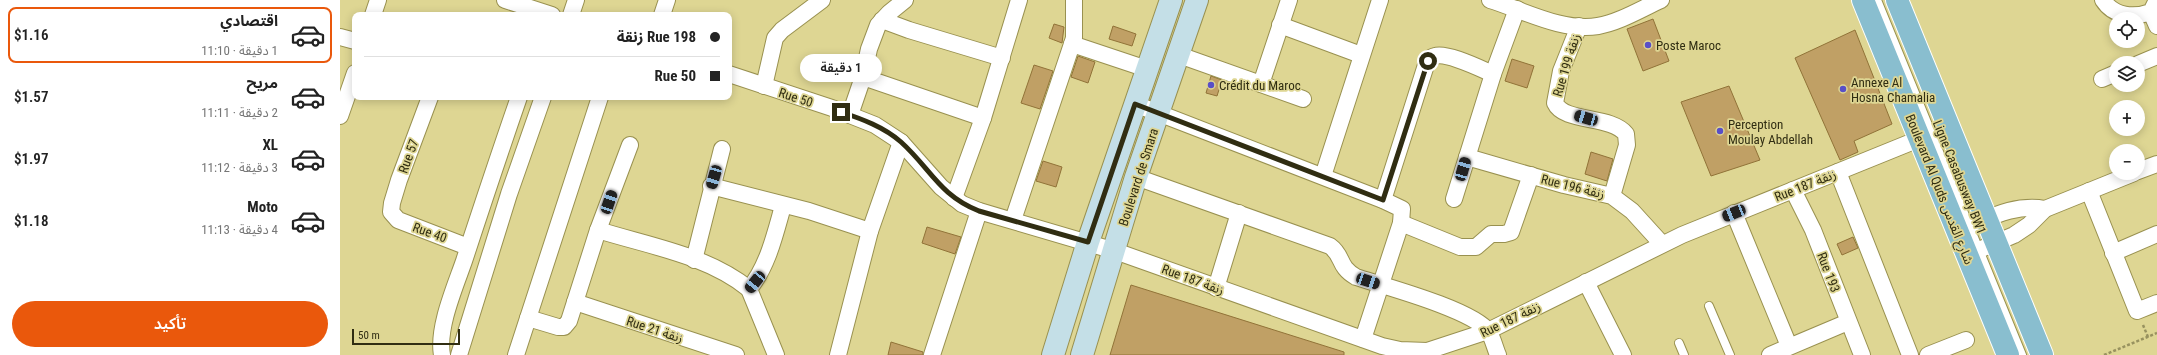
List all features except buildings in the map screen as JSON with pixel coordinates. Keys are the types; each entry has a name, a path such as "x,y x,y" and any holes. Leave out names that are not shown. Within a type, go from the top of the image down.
{"main road":[{"name":"Boulevard Al Quds شارع القدس","path":"1863,0 1919,139 1973,224 1983,248 2008,355"},
{"name":"Boulevard Al Quds شارع القدس","path":"1897,0 1973,224 1983,248 2042,355"}],"street":[{"path":"374,12 378,0"},
{"path":"505,0 523,3 550,11"},
{"path":"572,12 576,0"},
{"path":"663,12 667,0"},
{"path":"764,86 775,38 782,30 822,0"},
{"path":"850,115 863,77 869,49 882,20 905,0"},
{"path":"954,198 983,118 1020,0"},
{"path":"1013,220 1072,44 1075,31 1074,0"},
{"name":"Boulevard de Smara","path":"1052,355 1088,242 1171,0"},
{"name":"Boulevard de Smara","path":"1082,355 1136,177 1196,0"},
{"path":"1261,84 1280,25 1290,0"},
{"path":"1323,176 1380,0"},
{"path":"1493,0 1555,21 1579,26 1606,24 1661,0"},
{"path":"2103,0 2108,8 2120,15 2155,13"},
{"path":"1454,199 1493,74 1517,9"},
{"path":"882,20 909,30 1002,58"},
{"path":"1280,25 1362,55"},
{"name":"Rue 199 زنقة","path":"1579,26 1561,71 1554,104 1561,111 1618,126 1626,134 1627,145 1612,196"},
{"path":"340,37 352,40"},
{"path":"1072,44 1147,69"},
{"path":"1178,55 1304,99"},
{"path":"1383,200 1420,84 1430,58 1436,56 1448,57 1493,74"},
{"path":"2145,61 2157,56"},
{"name":"Rue 50","path":"732,75 875,125 901,142 930,176 954,198 979,211 1088,242"},
{"path":"863,77 983,118"},
{"path":"340,116 352,82"},
{"name":"Rue 57","path":"393,216 391,212 392,203 429,100"},
{"path":"518,100 468,247 446,318 441,351 461,355 509,194 542,100"},
{"path":"516,355 599,100"},
{"path":"1135,104 1401,207 1402,218 1363,339"},
{"name":"Rue 187 زنقة","path":"1088,242 1363,339 1400,350 1426,353 1488,332 1662,244 1734,213 1919,139"},
{"path":"838,355 870,232 901,142"},
{"path":"528,318 564,326 570,321 598,230 630,145"},
{"path":"694,260 711,186 722,149"},
{"name":"Rue 196 زنقة","path":"1467,157 1612,196 1632,211 1662,244"},
{"path":"2145,169 2157,164"},
{"path":"1838,172 1910,355"},
{"path":"1402,218 1468,248 1480,245 1492,234 1508,233 1514,226 1530,175"},
{"path":"1136,177 1330,246 1337,252 1346,271 1356,277 1462,313 1488,332 1498,355"},
{"path":"1983,248 2022,230 2045,210 2117,180"},
{"path":"711,186 783,206 830,217 870,232"},
{"name":"Rue 193","path":"1793,190 1813,230 1862,355"},
{"path":"2089,192 2137,311 2157,304"},
{"path":"749,289 765,262 783,206"},
{"path":"1973,224 2022,208 2045,210"},
{"path":"932,355 979,211"},
{"path":"1216,288 1239,213"},
{"path":"1734,213 1789,346"},
{"name":"Rue 40","path":"393,216 398,220 468,247"},
{"path":"598,230 694,260 726,273 749,289 776,355"},
{"path":"2113,253 2157,234"},
{"path":"1586,282 1623,355"},
{"name":"Rue 21 زنقة","path":"575,302 705,350 736,355"},
{"path":"1770,355 1848,322"},
{"path":"1928,355 1966,340"}],"lane":[{"name":"Ligne Casabusway BW1","path":"1877,0 1973,224"},
{"name":"Ligne Casabusway BW1","path":"1888,0 1973,224"},
{"name":"Ligne Casabusway BW1","path":"1983,248 2022,355"},
{"name":"Ligne Casabusway BW1","path":"1983,248 2032,355"},
{"path":"1710,306 1730,355"},
{"path":"1679,343 1684,355"}],"path":[{"path":"2104,355 2157,333"}],"place":[{"name":"Poste Maroc","path":"1648,45"},
{"name":"Crédit du Maroc","path":"1211,85"},
{"name":"Annexe Al Hosna Chamalia","path":"1843,89"},
{"name":"Perception Moulay Abdellah","path":"1720,131"}],"route":[{"path":"841,112 863,119 875,125 901,142 930,176 962,204 979,211 1088,242 1135,104 1383,200 1411,109 1428,61"}]}
